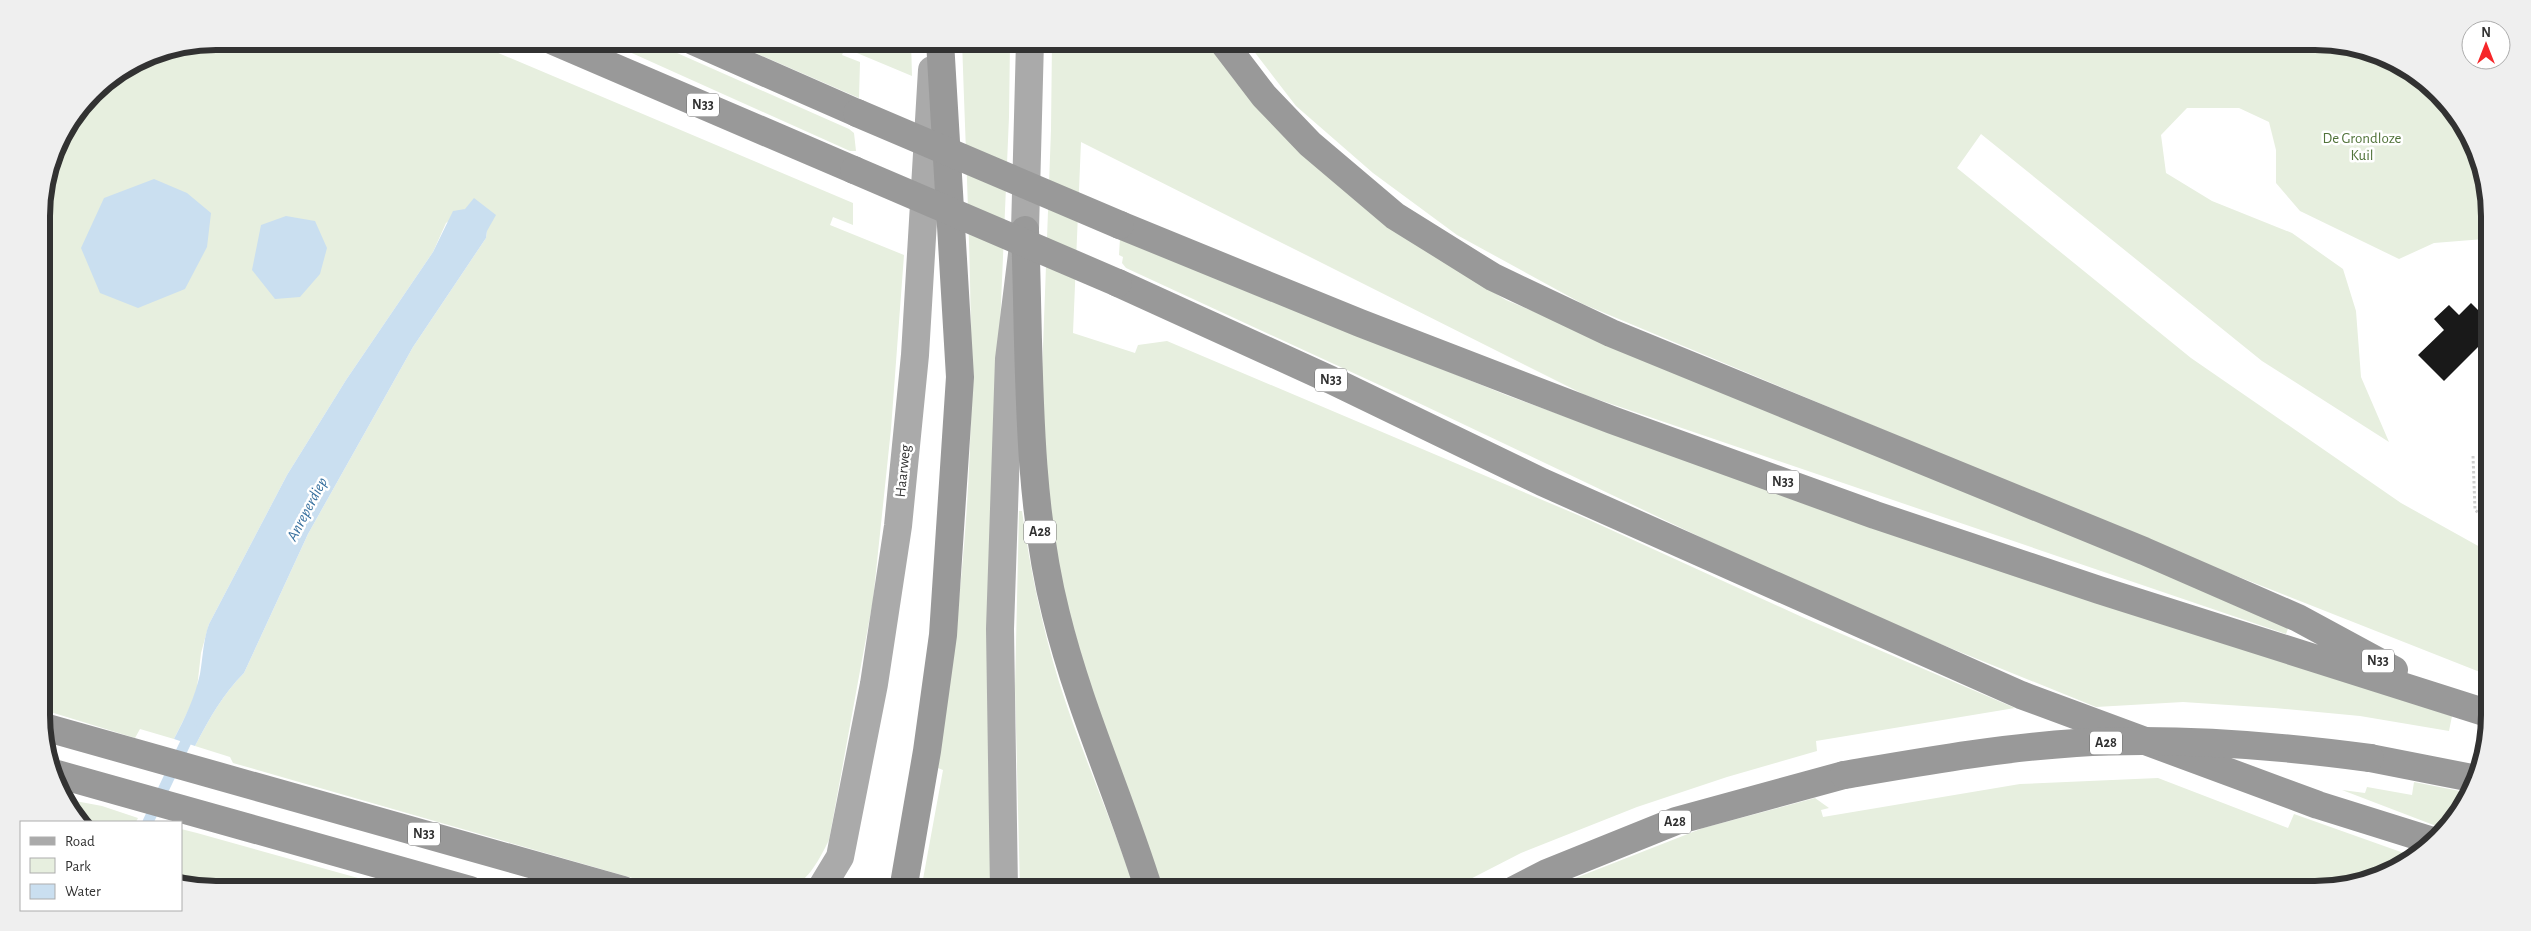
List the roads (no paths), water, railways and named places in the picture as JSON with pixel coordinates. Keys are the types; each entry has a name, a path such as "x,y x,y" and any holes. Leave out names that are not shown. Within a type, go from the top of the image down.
{"highway":[{"name":"N33","path":"574,50 1118,283 1331,380 1542,482 2021,696 2318,805 2425,839"},
{"name":"N33","path":"714,50 1120,225 1369,327 1612,420 1875,515 2481,711"},
{"path":"905,881 927,751 942,635 960,377 941,50"},
{"name":"N33","path":"1229,50 1264,96 1310,144 1395,216 1493,278 1611,333 2144,551 2298,618 2458,705"},
{"name":"A28","path":"1025,230 1033,435 1040,535 1056,613 1080,698 1146,881"},
{"name":"N33","path":"50,729 592,881"},
{"name":"A28","path":"1531,881 1676,821 1844,774 1956,756 2076,743 2231,743 2370,758 2468,777"},
{"path":"62,775 438,881"}],"main road":[{"name":"Haarweg","path":"825,881 840,857 842,848 874,684 898,526 915,355 933,50"},
{"path":"1004,881 1000,629 1009,359 1025,230 1030,50"}],"water":[{"path":"154,179 187,193 211,213 207,247 185,289 138,308 100,293 81,248 104,198"},
{"path":"474,198 496,215 487,231 486,238 413,347 308,534 244,673 229,689 195,746 174,739 195,691 209,624 287,475 346,380 433,252 453,211 465,209"},
{"path":"286,216 315,221 327,248 320,274 300,297 275,299 252,270 261,225"}],"waterway":[{"name":"Anreperdiep","path":"148,821 192,729"}],"park label":[{"name":"De Grondloze Kuil","path":"2362,146"}]}
